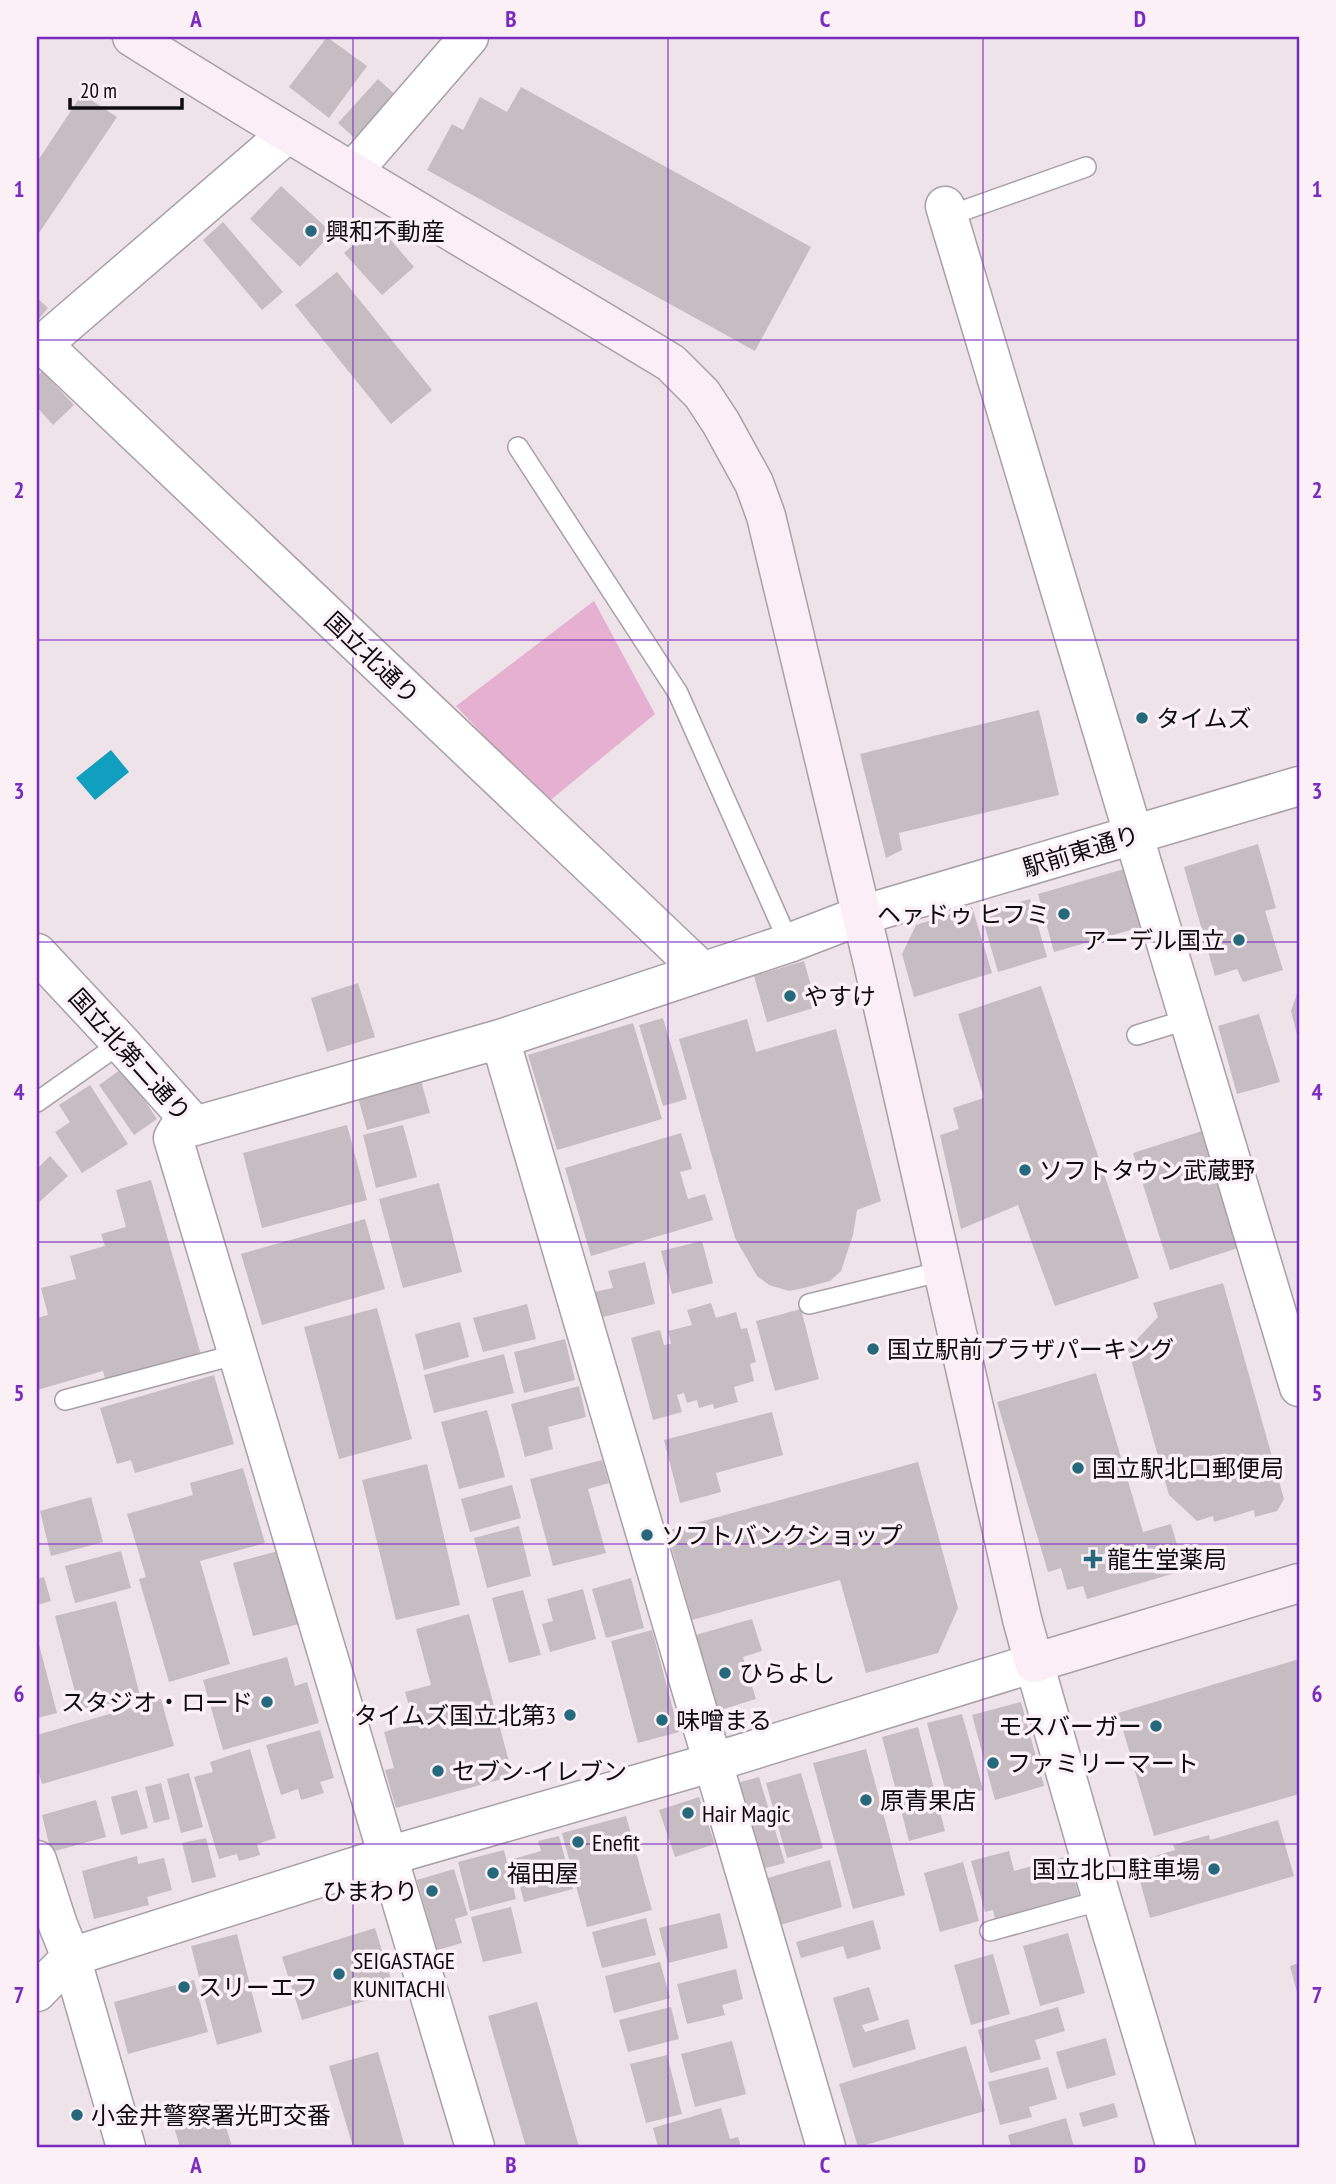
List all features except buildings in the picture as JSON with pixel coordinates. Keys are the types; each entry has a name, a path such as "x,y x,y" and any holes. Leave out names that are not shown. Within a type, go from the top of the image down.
{"main road":[{"path":"132,37 287,134 671,363 702,394 754,483 766,516 862,915 1034,1663 1299,1583"}],"street":[{"path":"353,171 469,37"},
{"path":"39,347 287,134"},
{"path":"946,211 1299,1387"},
{"name":"国立北通り","path":"39,347 702,971"},
{"name":"駅前東通り","path":"195,1126 500,1039 789,943 862,915 1299,786"},
{"name":"国立北第二通り","path":"37,953 195,1126"},
{"path":"500,1039 826,2147"},
{"path":"195,1126 177,1130 173,1138 475,2147"},
{"path":"37,1992 71,1957 388,1856 714,1762 1034,1663 1176,2147"},
{"path":"37,1860 71,1957 126,2147"}],"lane":[{"path":"946,211 1086,167"},
{"path":"517,447 678,694 789,943"},
{"path":"1137,1035 1189,1019"},
{"path":"37,1102 121,1043"},
{"path":"809,1304 943,1270"},
{"path":"65,1401 238,1354"},
{"path":"990,1931 1102,1900"}],"shaded area":[{"path":"594,601 655,714 547,803 456,706"}],"water":[{"path":"111,750 129,772 95,800 76,778"}],"place":[{"name":"興和不動産","path":"311,231"},
{"name":"タイムズ","path":"1142,718"},
{"name":"ヘァドゥ ヒフミ","path":"1064,914"},
{"name":"アーデル国立","path":"1239,940"},
{"name":"やすけ","path":"790,996"},
{"name":"ソフトタウン武蔵野","path":"1025,1170"},
{"name":"国立駅前プラザパーキング","path":"873,1349"},
{"name":"国立駅北口郵便局","path":"1078,1468"},
{"name":"ソフトバンクショップ","path":"647,1535"},
{"name":"龍生堂薬局","path":"1093,1559"},
{"name":"ひらよし","path":"725,1673"},
{"name":"スタジオ・ロード","path":"267,1702"},
{"name":"タイムズ国立北第3","path":"570,1715"},
{"name":"味噌まる","path":"662,1720"},
{"name":"モスバーガー","path":"1156,1726"},
{"name":"ファミリーマート","path":"993,1763"},
{"name":"セブン-イレブン","path":"438,1771"},
{"name":"原青果店","path":"866,1800"},
{"name":"Hair Magic","path":"688,1813"},
{"name":"Enefit","path":"578,1842"},
{"name":"国立北口駐車場","path":"1214,1869"},
{"name":"福田屋","path":"493,1873"},
{"name":"ひまわり","path":"432,1891"},
{"name":"SEIGASTAGE KUNITACHI","path":"339,1974"},
{"name":"スリーエフ","path":"184,1987"},
{"name":"小金井警察署光町交番","path":"77,2115"}]}
